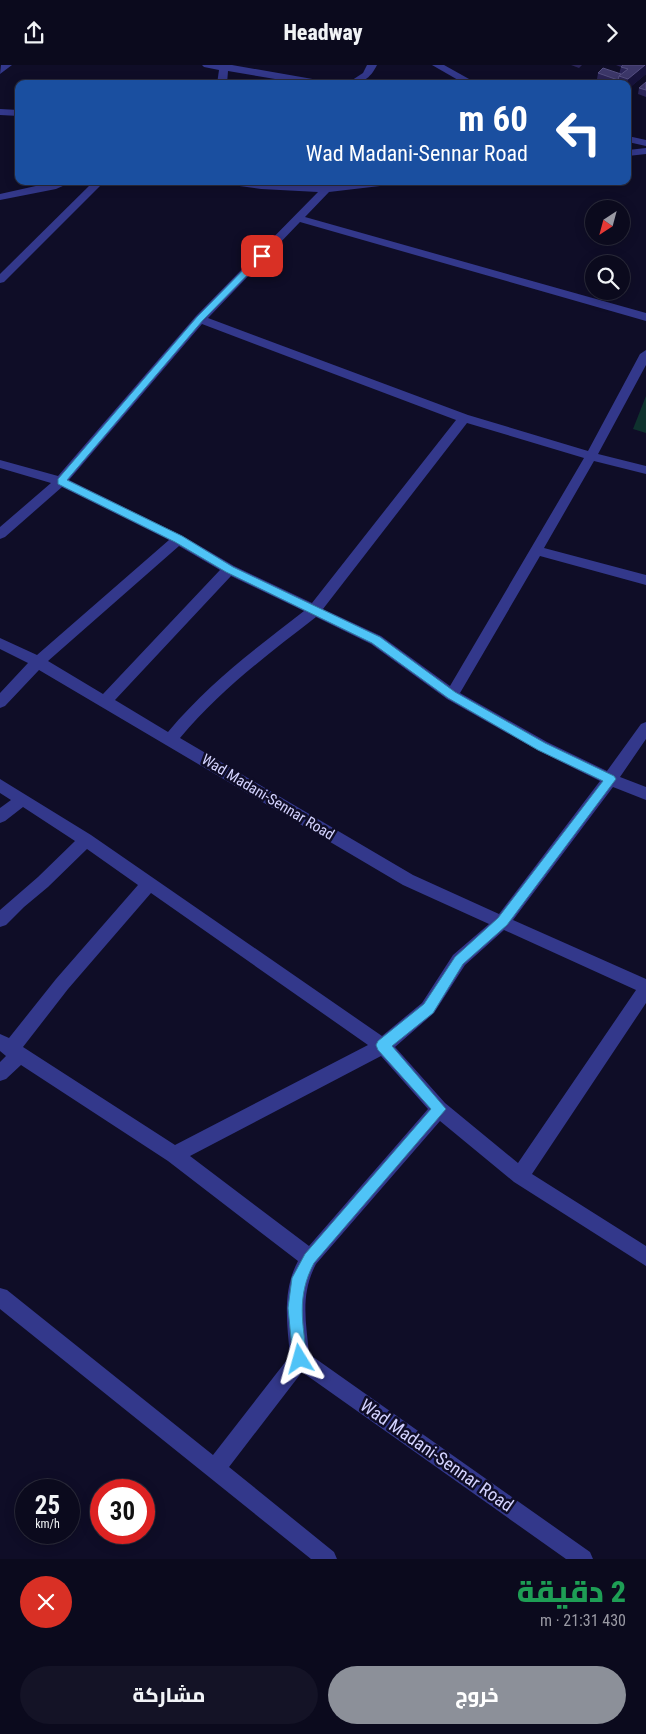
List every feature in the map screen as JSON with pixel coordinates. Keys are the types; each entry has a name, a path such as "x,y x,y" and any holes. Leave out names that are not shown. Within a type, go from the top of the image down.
{"street":[{"path":"0,71 7,65"},
{"path":"207,65 301,80"},
{"path":"358,80 367,75 372,65"},
{"path":"437,65 465,80"},
{"path":"223,80 226,67"},
{"path":"0,112 15,113"},
{"path":"631,140 646,143"},
{"path":"631,153 646,151"},
{"path":"0,197 54,185"},
{"path":"0,281 96,185"},
{"path":"254,185 326,189 362,185"},
{"path":"0,534 61,481 200,319 326,189"},
{"path":"298,218 646,317"},
{"path":"200,319 464,418 591,456 646,469"},
{"path":"452,695 591,456 646,354"},
{"path":"170,740 194,711 232,675 314,611 464,418"},
{"path":"0,464 61,481 178,539 229,569 376,640 452,695 542,747 646,794"},
{"path":"0,702 38,662 178,539"},
{"path":"536,549 646,580"},
{"path":"105,701 167,639 198,601 229,569"},
{"name":"Wad Madani-Sennar Road","path":"0,643 38,662 408,880 646,988"},
{"path":"174,1155 383,1045 428,1009 459,961 502,922 646,728"},
{"path":"0,785 86,840 383,1045 439,1109 520,1176 646,1257"},
{"path":"0,817 22,799"},
{"path":"0,920 86,840"},
{"path":"0,1073 10,1049 62,984 149,884"},
{"path":"520,1176 646,988"},
{"path":"10,1049 174,1155 310,1259"},
{"path":"215,1469 300,1359 295,1308 299,1278 310,1259 439,1109"},
{"path":"0,1297 327,1559"},
{"name":"Wad Madani-Sennar Road","path":"300,1359 575,1556"}],"green space":[{"path":"646,396 646,433 633,429"}],"building":[{"path":"623,65 645,65 628,79 619,76 628,69 621,67"},
{"path":"603,68 621,74 618,80 598,73"},
{"path":"646,82 646,90 639,88"}],"route":[{"path":"262,256 200,319 61,481 178,539 229,569 376,640 452,695 542,747 610,779 502,922 459,961 428,1009 383,1045 439,1109 310,1259 299,1278 295,1308 300,1359"}]}
